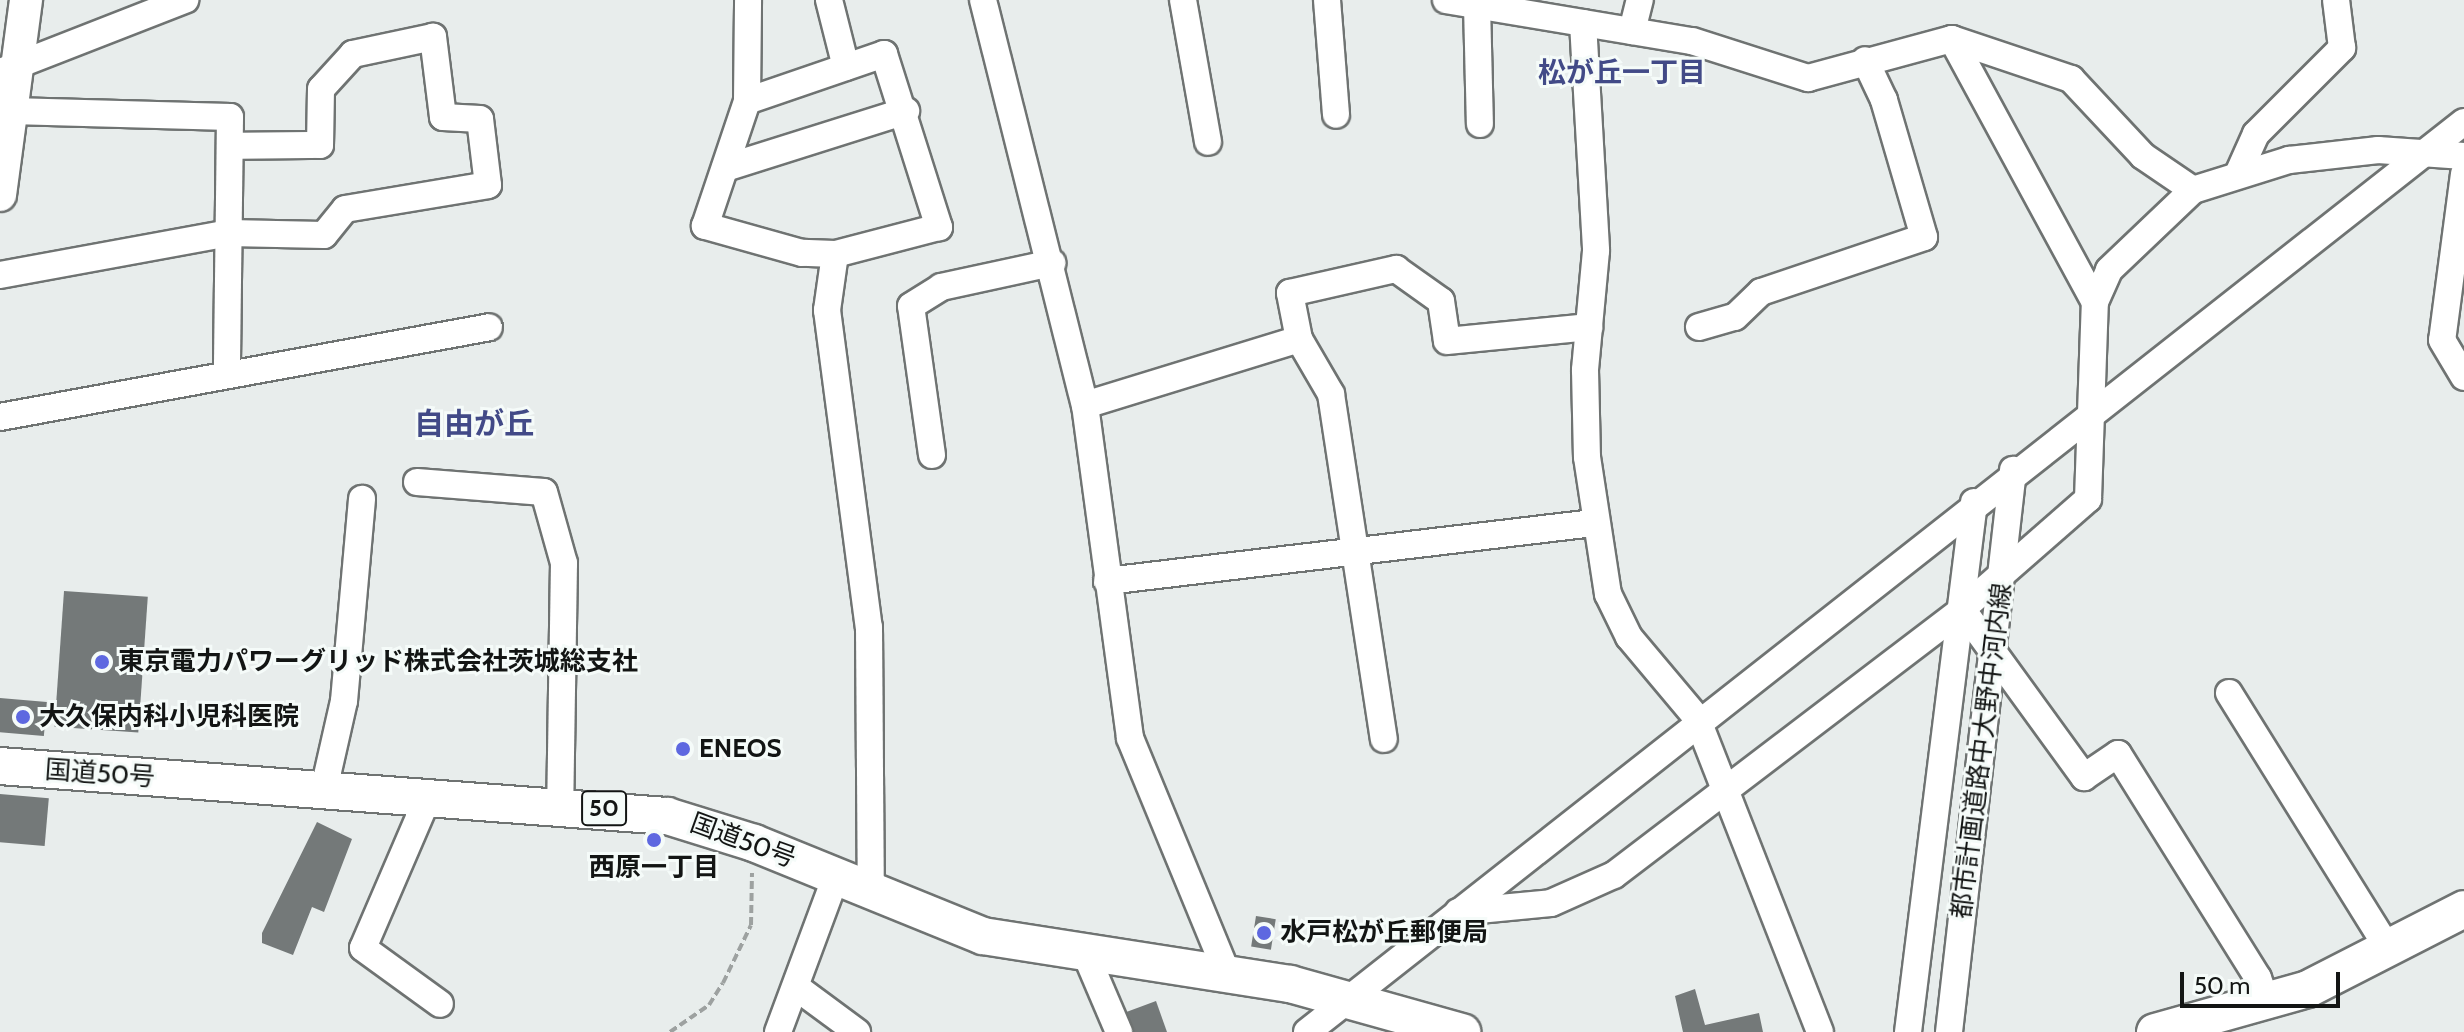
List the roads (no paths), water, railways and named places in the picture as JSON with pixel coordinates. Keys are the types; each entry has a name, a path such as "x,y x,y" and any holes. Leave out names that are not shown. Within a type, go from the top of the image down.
{"highway":[{"name":"国道50号","path":"0,766 560,805 687,820 983,936 1087,957 1226,971 1350,999 1462,1032"},
{"path":"2155,1032 2267,1004 2389,950 2464,909"}],"main road":[{"path":"0,195 11,111 9,69 26,0"}],"street":[{"path":"9,69 185,0"},
{"path":"747,101 884,54 906,111 939,227 835,254 802,253 705,226 747,101 748,0"},
{"path":"829,0 846,67"},
{"path":"983,0 1052,263 1085,405 1130,738 1226,971"},
{"path":"1183,0 1208,142"},
{"path":"1327,0 1336,115"},
{"path":"1446,0 1692,41 1808,78 1865,60 1952,39 2071,79 2143,156 2193,190"},
{"path":"1632,31 1640,0"},
{"path":"2238,174 2256,134 2342,48 2336,0"},
{"path":"1477,5 1480,124"},
{"path":"1583,23 1596,251 1589,327 1593,523 1608,594 1629,637 1697,718 1820,1032"},
{"path":"0,275 229,233 324,235 345,209 488,185 480,119 443,117 433,37 353,54 321,89 320,145 230,146"},
{"path":"1952,39 2095,302"},
{"path":"1699,327 1735,317 1761,292 1924,237 1884,100 1865,60"},
{"path":"11,111 230,117 227,372"},
{"path":"725,168 906,111"},
{"path":"1307,1032 1697,718 2424,150 2464,122"},
{"path":"1458,912 1551,903 1589,886 1728,792 1961,610 2088,499 2095,302 2109,270 2193,190 2289,160 2424,150 2464,156"},
{"path":"2464,174 2442,340 2464,377"},
{"path":"835,254 827,310 869,627 871,891"},
{"path":"932,455 911,306 941,287 1052,263"},
{"path":"1384,739 1331,394 1299,339 1290,293 1396,269 1441,301 1447,341 1589,327"},
{"path":"0,417 227,372 489,327"},
{"path":"1085,405 1299,339"},
{"name":"都市計画道路中大野中河内線","path":"1949,1032 2013,470"},
{"path":"417,482 544,492 564,563 560,805"},
{"path":"324,789 344,701 362,499"},
{"name":"都市計画道路中大野中河内線","path":"1908,1032 1974,502"},
{"path":"1107,581 1356,555 1593,523"},
{"path":"1961,610 2084,777 2118,754 2258,978 2267,1004"},
{"path":"2229,693 2389,950"},
{"path":"428,797 363,948 440,1004"},
{"path":"778,1032 836,876"},
{"path":"1087,957 1119,1032"},
{"path":"796,987 857,1032"}],"place":[{"name":"東京電力パワーグリッド株式会社茨城総支社","path":"102,662"},
{"name":"大久保内科小児科医院","path":"23,717"},
{"name":"ENEOS","path":"683,749"},
{"name":"西原一丁目","path":"654,840"},
{"name":"水戸松が丘郵便局","path":"1264,933"}],"district":[{"name":"松が丘一丁目","path":"1622,72"},
{"name":"自由が丘","path":"474,424"}]}
